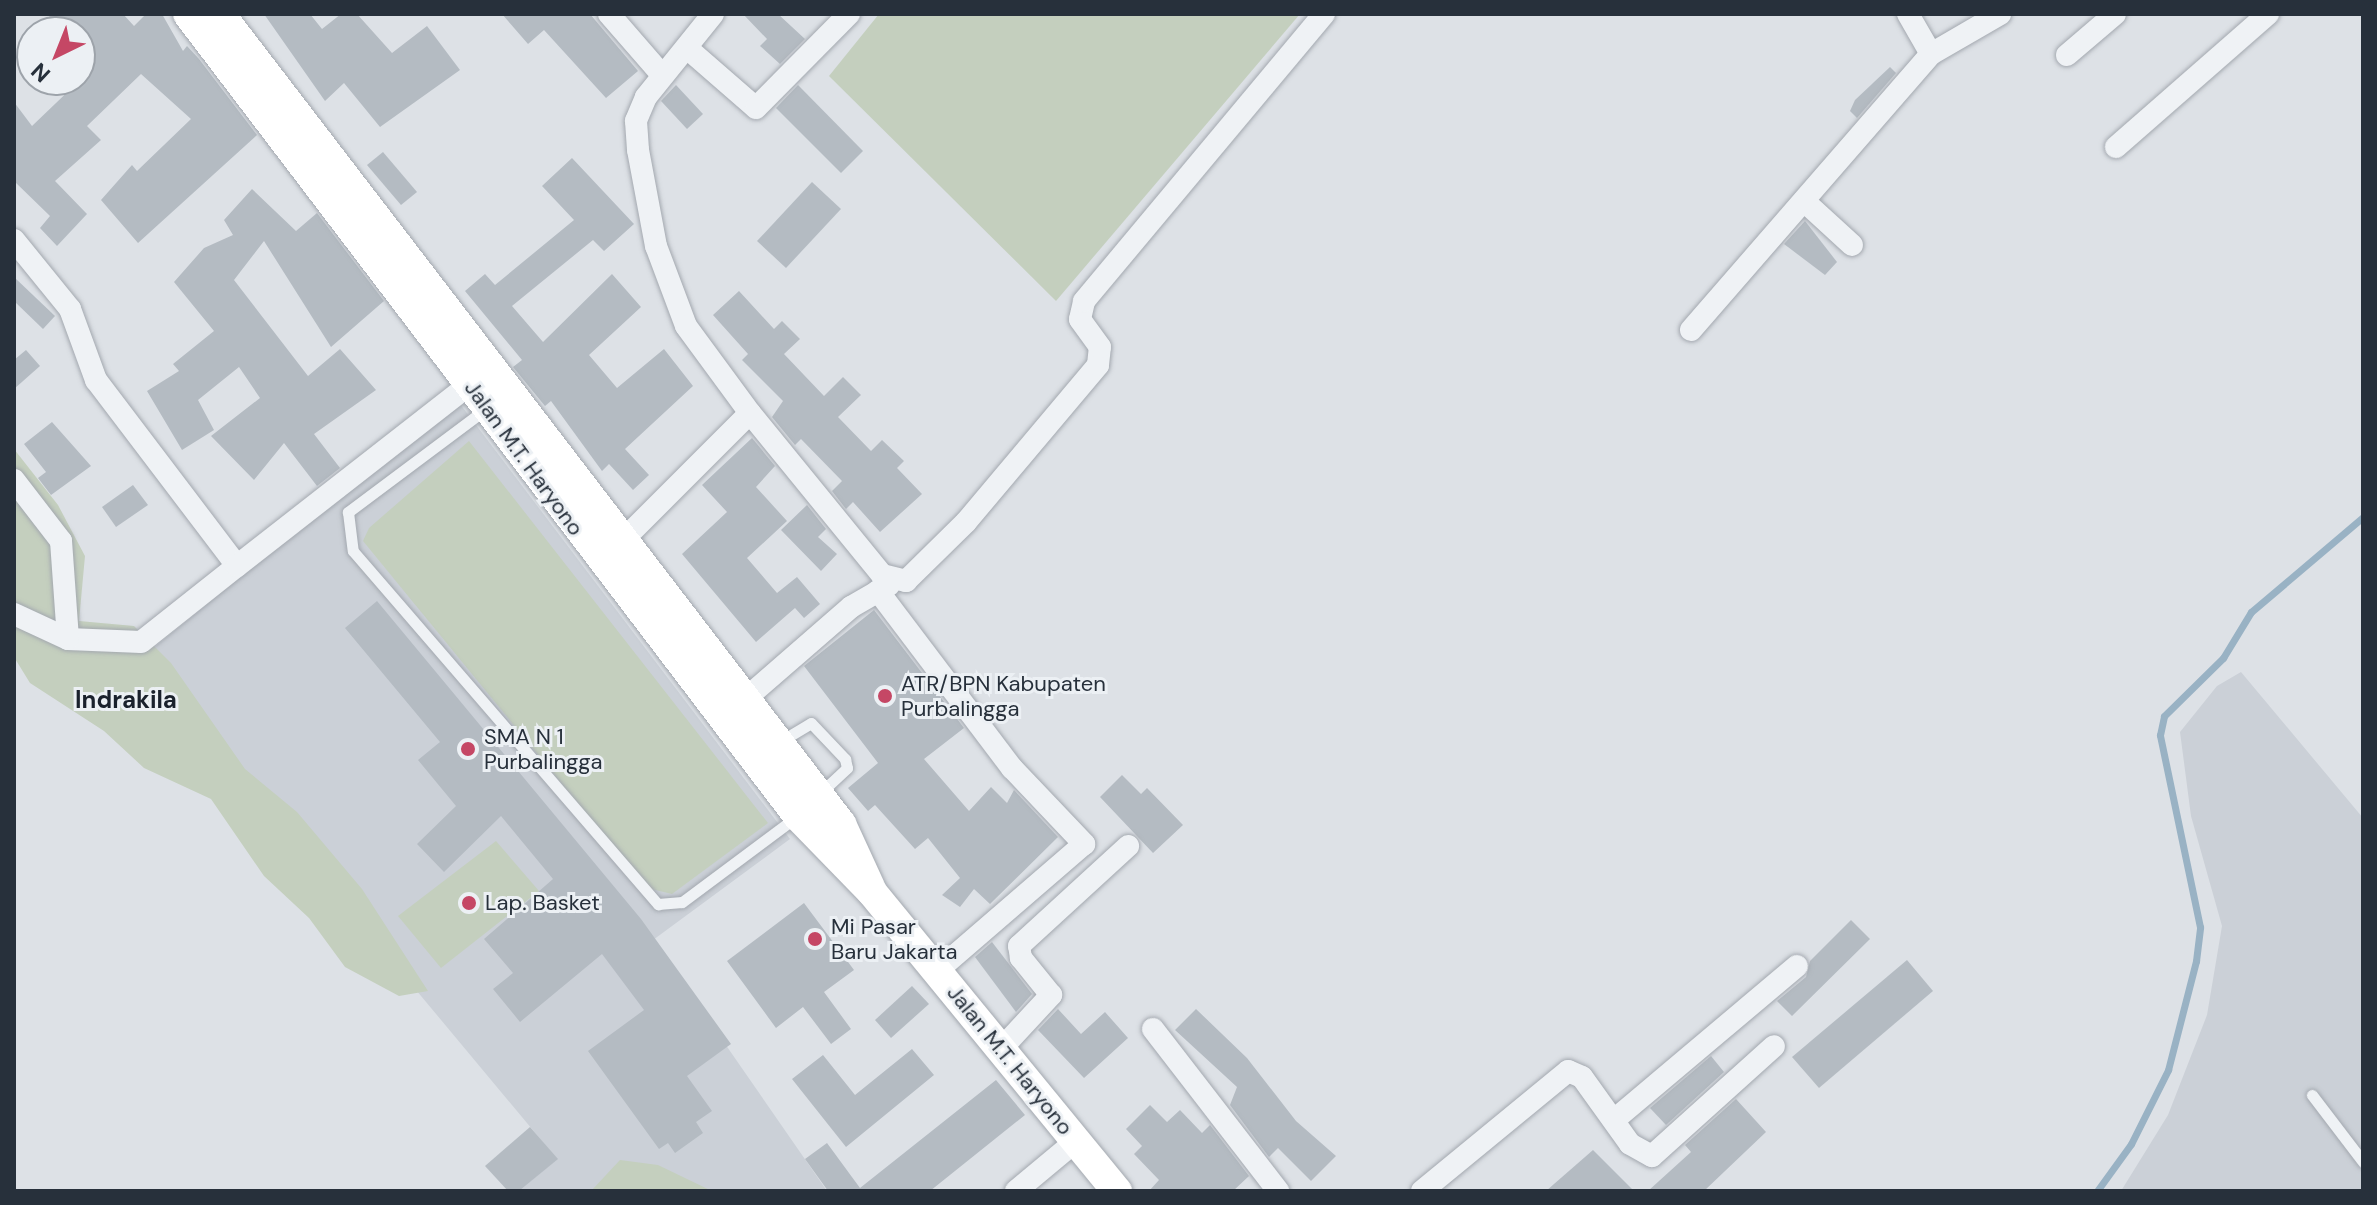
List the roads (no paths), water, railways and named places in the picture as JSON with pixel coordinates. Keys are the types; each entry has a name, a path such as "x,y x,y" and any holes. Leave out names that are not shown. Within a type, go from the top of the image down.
{"main road":[{"name":"Jalan M.T. Haryono","path":"188,14 479,376 621,542 777,744 808,805"},
{"name":"Jalan M.T. Haryono","path":"225,16 479,376 487,408 808,805 855,848 872,892 1117,1191"}],"street":[{"path":"609,14 662,75"},
{"path":"713,14 662,75 636,121 656,246 686,326 886,587 1012,768 1084,844 937,971"},
{"path":"687,48 756,108 849,14"},
{"path":"744,700 886,587 906,581 966,522 1098,365 1100,347 1080,319 1084,301 1324,14"},
{"path":"1908,14 1931,54"},
{"path":"1691,330 1931,54 2000,14"},
{"path":"2116,147 2268,14"},
{"path":"2067,55 2104,17"},
{"path":"1804,201 1852,245"},
{"path":"14,240 70,309 96,380 237,566"},
{"path":"14,614 68,639 141,642 479,376"},
{"path":"621,542 750,413"},
{"path":"14,480 61,541 68,639"},
{"path":"1001,1049 1051,1000 1019,946 1128,846"},
{"path":"1614,1120 1797,966"},
{"path":"1153,1029 1278,1191"},
{"path":"1422,1191 1560,1073 1582,1077 1630,1144 1652,1156 1774,1046"},
{"path":"1016,1191 1076,1141"}],"lane":[{"path":"487,408 348,512 347,539 353,551 658,904 682,902 808,805 847,768 837,748 811,723 777,744"},
{"path":"2312,1095 2363,1162"}],"waterway":[{"path":"2097,1191 2131,1144 2168,1070 2196,961 2200,927 2160,735 2164,716 2223,658 2251,612 2363,517"}],"place":[{"name":"ATR/BPN Kabupaten Purbalingga","path":"885,696"},
{"name":"SMA N 1 Purbalingga","path":"468,749"},
{"name":"Lap. Basket","path":"469,903"},
{"name":"Mi Pasar Baru Jakarta","path":"815,939"}],"district":[{"name":"Indrakila","path":"126,700"}]}
